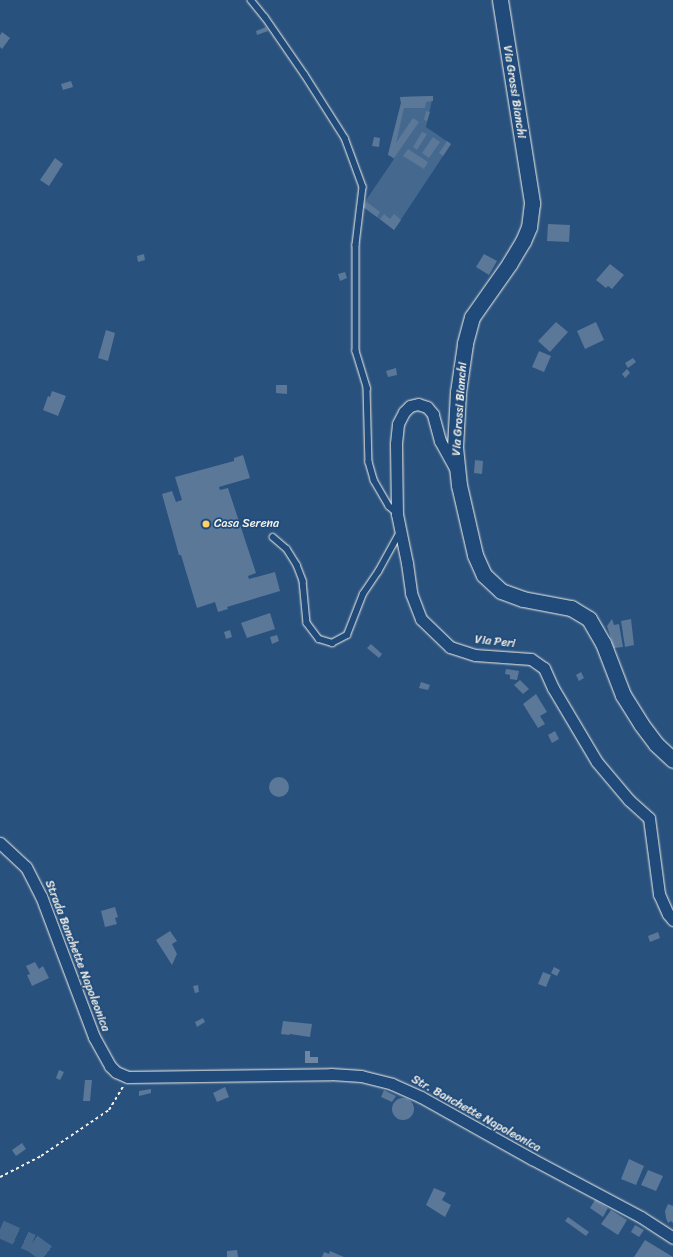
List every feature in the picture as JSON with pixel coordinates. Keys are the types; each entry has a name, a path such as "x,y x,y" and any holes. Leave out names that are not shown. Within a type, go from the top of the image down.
{"main road":[{"name":"Via Grossi Bianchi","path":"500,0 532,203 529,227 523,241 510,263 472,317 465,344 458,392 455,447 457,470 475,555 484,574 501,591 523,599 571,608 589,619 603,643 623,695 648,734 673,760"}],"street":[{"name":"Via Peri","path":"457,470 440,441 433,414 428,407 418,404 410,406 404,412 398,424 396,444 397,514 407,562 410,593 421,619 450,646 476,655 531,660 544,668 553,688 597,762 629,800 649,818 659,894 668,914 673,920"},
{"name":"Strada Banchette Napoleonica","path":"0,843 26,867 41,896 98,1044 110,1066 116,1072 128,1077"},
{"name":"Str. Banchette Napoleonica","path":"128,1077 331,1074 361,1076 392,1084 421,1096 532,1159 641,1218 673,1238"}],"lane":[{"path":"250,0 265,17 306,75 345,138 363,187 356,245 356,351 367,388 370,468 374,480 389,506 397,514"},
{"path":"273,537 287,549 297,564 303,581 307,623 319,639 332,643 347,634 363,594 378,572 401,530"}],"path":[{"path":"0,1177 41,1156 109,1110 128,1077"}],"shaded area":[{"path":"433,96 426,127 451,144 394,230 362,206 394,159 388,154 401,103 400,97"},
{"path":"305,1051 310,1051 310,1057 318,1057 318,1063 305,1063"}],"building":[{"path":"266,27 268,31 257,35 256,31"},
{"path":"2,32 10,38 2,49 0,47 0,35"},
{"path":"71,81 73,87 63,90 61,84"},
{"path":"433,96 433,101 426,102 425,108 404,108 396,143 413,118 419,122 394,158 388,155 401,103 400,97"},
{"path":"426,111 430,112 427,121 424,120"},
{"path":"422,132 427,134 417,150 413,147"},
{"path":"374,137 380,138 379,147 372,146"},
{"path":"433,137 440,142 429,158 422,153"},
{"path":"447,141 451,144 443,156 439,153"},
{"path":"408,149 428,162 424,169 403,156"},
{"path":"55,158 63,164 49,186 40,180"},
{"path":"367,202 380,212 377,217 363,207"},
{"path":"384,214 390,219 394,214 401,220 394,230 380,219"},
{"path":"548,224 570,225 569,242 547,241"},
{"path":"144,254 145,260 138,262 137,256"},
{"path":"484,254 497,261 489,275 476,267"},
{"path":"610,264 624,275 612,289 608,286 606,288 596,280"},
{"path":"345,272 347,278 340,281 338,274"},
{"path":"556,322 568,332 550,352 538,341"},
{"path":"596,322 604,340 585,349 577,331"},
{"path":"106,330 115,333 108,361 98,358"},
{"path":"539,351 551,356 544,372 532,367"},
{"path":"633,358 636,362 628,368 625,363"},
{"path":"396,368 397,375 388,377 386,371"},
{"path":"627,369 630,373 625,378 622,374"},
{"path":"276,385 287,385 287,394 276,393"},
{"path":"52,391 66,396 58,416 43,410 48,396 50,397"},
{"name":"Casa Serena","path":"243,455 250,478 219,487 220,490 228,488 256,573 248,576 249,579 275,572 280,591 227,607 228,609 218,612 215,602 197,608 181,555 179,555 162,494 172,491 176,502 182,500 175,477 234,461 234,458"},
{"path":"475,460 483,461 482,474 474,473"},
{"path":"270,613 275,629 247,638 241,623"},
{"path":"612,619 614,625 619,624 623,647 614,648 607,626"},
{"path":"631,619 634,645 625,647 621,621"},
{"path":"230,630 232,637 226,639 224,632"},
{"path":"277,635 279,641 272,644 270,637"},
{"path":"371,644 382,654 379,658 367,648"},
{"path":"506,669 519,671 517,680 510,679 510,675 505,674"},
{"path":"581,672 584,678 579,681 576,675"},
{"path":"520,680 529,689 523,694 514,685"},
{"path":"421,682 430,685 428,690 419,688"},
{"path":"536,694 547,712 540,716 545,724 538,728 523,704"},
{"path":"555,731 559,739 552,743 548,735"},
{"path":"279,777 286,780 289,787 286,794 279,797 272,794 269,787 272,780"},
{"path":"115,907 118,917 115,918 117,924 105,927 101,911"},
{"path":"170,931 177,941 172,944 177,954 172,965 156,940"},
{"path":"658,932 660,938 650,942 648,936"},
{"path":"35,962 39,969 43,966 49,978 32,986 27,975 30,974 26,966"},
{"path":"554,967 560,970 557,976 551,973"},
{"path":"543,972 551,975 546,987 538,984"},
{"path":"198,985 199,992 195,993 193,986"},
{"path":"203,1018 205,1022 197,1027 195,1022"},
{"path":"283,1021 312,1024 310,1037 281,1034"},
{"path":"59,1070 64,1072 60,1080 56,1078"},
{"path":"85,1080 92,1080 90,1101 83,1101"},
{"path":"225,1087 229,1097 217,1102 213,1093"},
{"path":"151,1089 151,1093 139,1096 139,1091"},
{"path":"384,1090 396,1096 392,1102 381,1097"},
{"path":"403,1098 411,1101 414,1109 411,1117 403,1120 395,1117 392,1109 395,1101"},
{"path":"22,1143 26,1149 16,1156 12,1150"},
{"path":"629,1159 644,1166 636,1185 621,1179"},
{"path":"648,1170 663,1176 656,1191 641,1185"},
{"path":"434,1188 446,1193 442,1200 451,1205 445,1217 426,1205"},
{"path":"595,1200 608,1208 603,1217 590,1208"},
{"path":"668,1204 673,1206 673,1223 671,1221 668,1223 666,1218 665,1211"},
{"path":"611,1210 627,1220 618,1235 601,1224"},
{"path":"568,1217 589,1232 586,1236 565,1221"},
{"path":"635,1225 644,1230 639,1237 631,1232"},
{"path":"645,1240 673,1257 634,1257"},
{"path":"237,1250 238,1257 227,1257 227,1251"},
{"path":"330,1251 344,1257 322,1257 324,1252 329,1254"}],"tunnel":[{"path":"0,1229 32,1243 51,1257"}],"place":[{"name":"Casa Serena","path":"206,524"}]}
